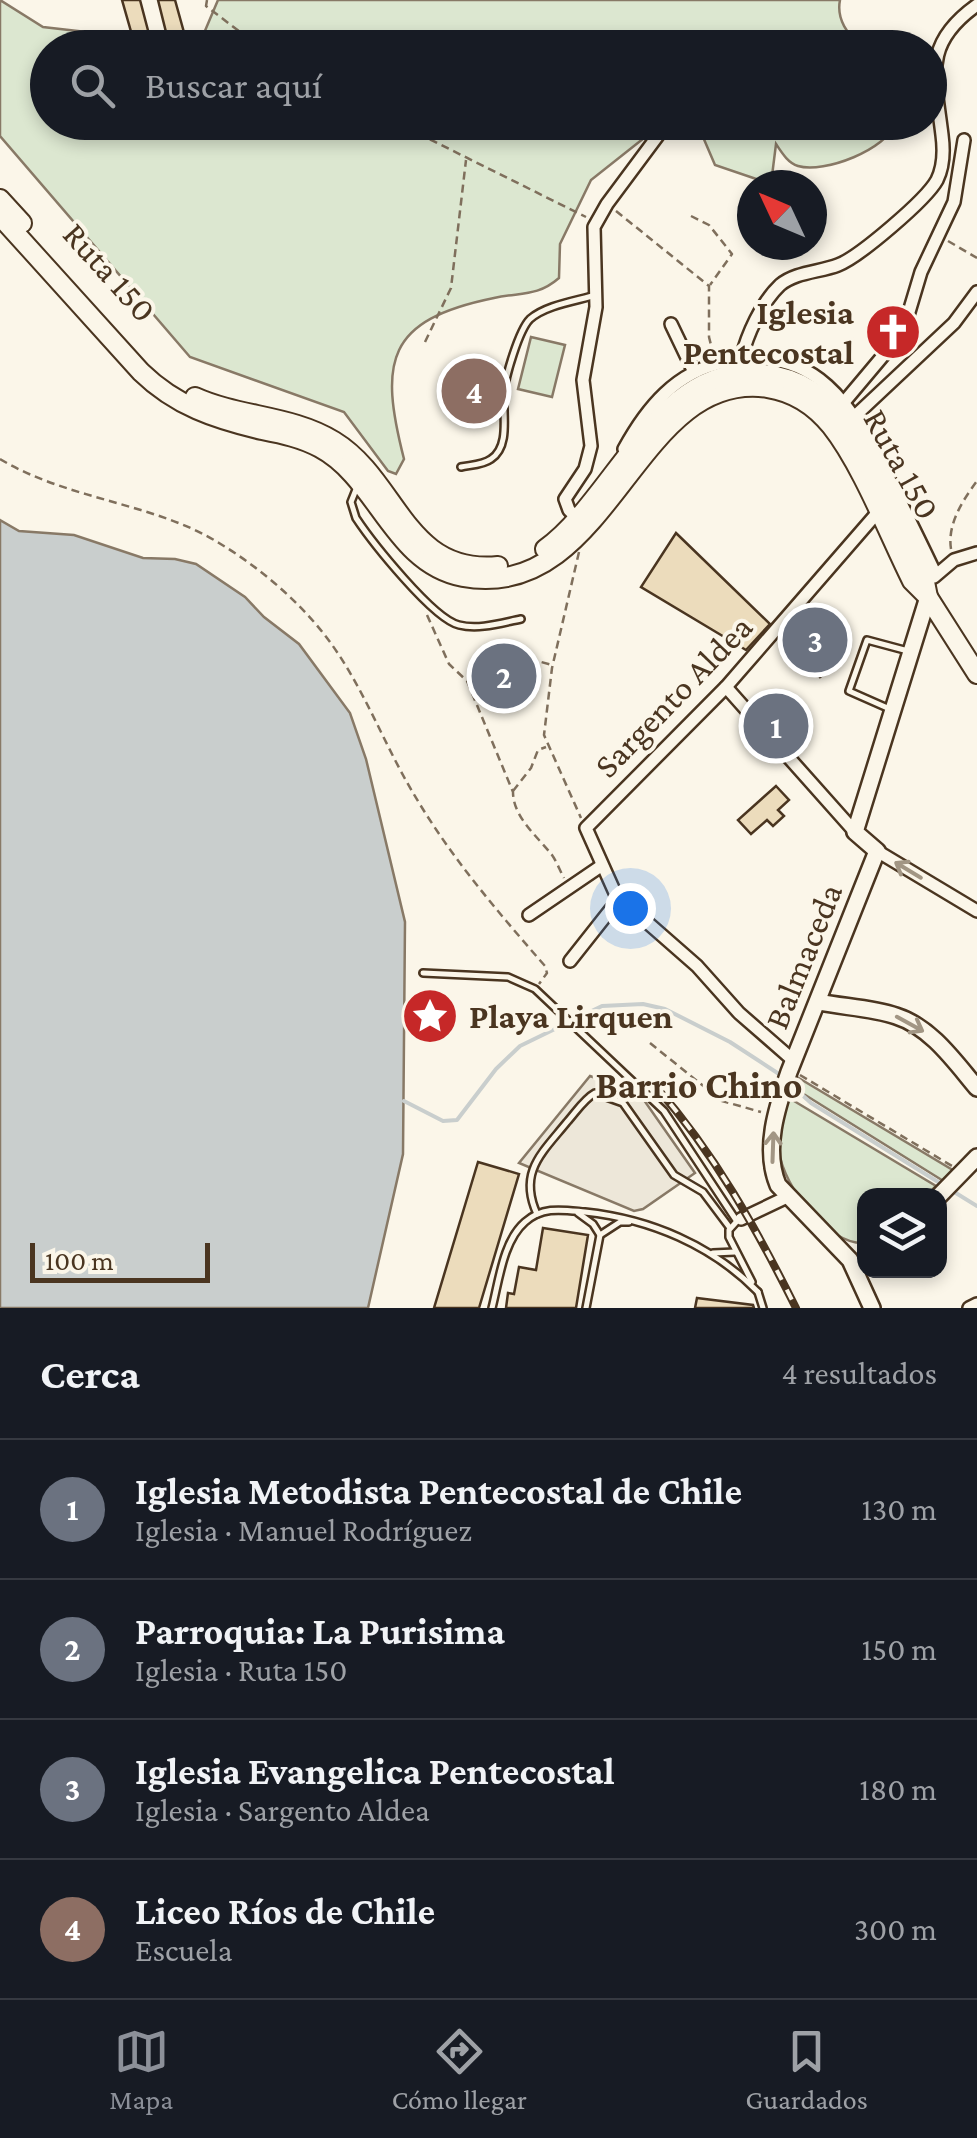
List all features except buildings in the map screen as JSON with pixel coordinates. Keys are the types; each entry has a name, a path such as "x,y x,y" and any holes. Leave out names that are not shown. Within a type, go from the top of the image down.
{"main road":[{"name":"Ruta 150","path":"0,199 167,380 206,402 308,428 334,440 364,466 414,534 438,554 476,566 517,562 549,546 583,523 612,476 660,416 682,398 708,382 746,373 769,374 800,384 829,404 854,435 923,572 928,597"},
{"name":"Ruta 150","path":"0,216 140,372 161,390 212,417 294,437 320,448 342,464 418,555 436,568 465,578 499,578 533,568 555,556 683,415 713,396 745,387 786,392 820,413 845,446 912,580 928,597"},
{"path":"928,597 977,674"}],"street":[{"path":"947,34 977,5"},
{"path":"583,523 566,506 565,499 585,469 591,446 584,380 596,295 596,222 655,140"},
{"path":"740,360 750,333 778,288 788,280 840,264 858,254 922,200 936,182 943,140"},
{"path":"846,401 904,332 920,272 957,190 964,140"},
{"path":"856,416 954,323 977,292"},
{"path":"671,324 694,372"},
{"path":"612,476 631,436 651,407 672,386 694,372 740,360 768,360 800,368 820,378 846,401 856,416 935,573"},
{"name":"Sargento Aldea","path":"586,828 726,687 878,512"},
{"path":"855,832 935,573 954,560 977,553"},
{"path":"726,687 855,832 877,850 977,911"},
{"path":"586,828 600,866 620,899 697,966 791,1067"},
{"name":"Balmaceda","path":"787,1198 778,1185 772,1162 776,1116 791,1067 877,850"},
{"path":"528,916 600,866"},
{"path":"570,961 620,899"},
{"path":"819,1002 908,1021 938,1044 977,1088"},
{"path":"946,1188 977,1157"},
{"path":"738,1219 787,1198 857,1257"},
{"path":"863,1278 872,1308"},
{"path":"969,1308 977,1304"}],"lane":[{"path":"460,467 488,462 496,455 504,429 506,381 522,330 529,320 596,295"},
{"path":"360,483 350,502 356,518 427,603 447,621 482,627 521,619"},
{"path":"893,710 849,692 867,640 911,651"},
{"path":"423,973 508,976 535,989 664,1112 738,1219 730,1228 729,1238 763,1308"},
{"path":"537,1214 530,1198 536,1160 595,1092 623,1104 674,1175 708,1196 730,1228"},
{"path":"492,1308 505,1256 518,1230 537,1214 555,1209 651,1224 705,1250 722,1255 735,1252"},
{"path":"572,1211 593,1224 600,1235 586,1308"},
{"path":"600,1235 620,1222 637,1221"},
{"path":"705,1250 758,1292"}],"path":[{"path":"208,0 206,6 237,30"},
{"path":"430,140 596,222"},
{"path":"426,342 451,288 466,158"},
{"path":"607,204 709,286"},
{"path":"691,216 709,226 732,254 709,286 709,337 716,364"},
{"path":"939,236 977,258"},
{"path":"0,459 30,477 182,526 218,542 303,609 329,640 412,793 493,906 546,966 546,973 535,989"},
{"path":"954,560 952,530 977,480"},
{"path":"583,523 553,665 544,736 586,828"},
{"path":"427,603 427,616 449,664 467,682 512,792 513,806 551,854 568,887"},
{"path":"467,682 504,676 541,662 553,665"},
{"path":"512,792 531,768 538,750 548,746"},
{"path":"650,1043 722,1101 776,1116"},
{"path":"791,1067 960,1174"}],"green space":[{"path":"0,0 43,27 69,30 30,30 30,140 642,140 591,180 560,244 559,278 536,291 458,307 411,333 399,350 393,371 392,396 404,459 396,474 388,471 344,412 190,357 0,136"},
{"path":"218,0 840,0 841,20 847,30 205,30"},
{"path":"704,140 883,140 854,157 809,168 794,165 776,144 773,170 737,172 715,165"},
{"path":"531,337 565,345 552,397 518,389"},
{"path":"797,1077 956,1172 945,1182 794,1088"},
{"path":"789,1098 936,1186 857,1188 857,1242 850,1241 823,1224 789,1181 779,1152"}],"shaded area":[{"path":"0,520 19,531 74,535 143,558 196,564 245,597 299,644 350,713 366,759 405,922 403,1154 368,1308 0,1308"},
{"path":"590,1076 639,1093 695,1173 643,1209 634,1211 519,1163"}],"waterway":[{"path":"404,1101 443,1121 457,1120 496,1069 520,1046 602,1006 643,1004 665,1009 730,1042 782,1076"},
{"path":"789,1083 811,1103 943,1185"},
{"path":"951,1190 977,1206"}],"railway":[{"path":"656,1087 733,1193 796,1308"}],"place":[{"name":"Iglesia Pentecostal","path":"893,332"},
{"name":"Liceo Ríos de Chile","path":"474,391"},
{"name":"Iglesia Evangelica Pentecostal","path":"815,640"},
{"name":"Parroquia: La Purisima","path":"504,676"},
{"name":"Iglesia Metodista Pentecostal de Chile","path":"776,726"},
{"name":"Playa Lirquen","path":"430,1016"}],"district":[{"name":"Barrio Chino","path":"699,1085"}]}
